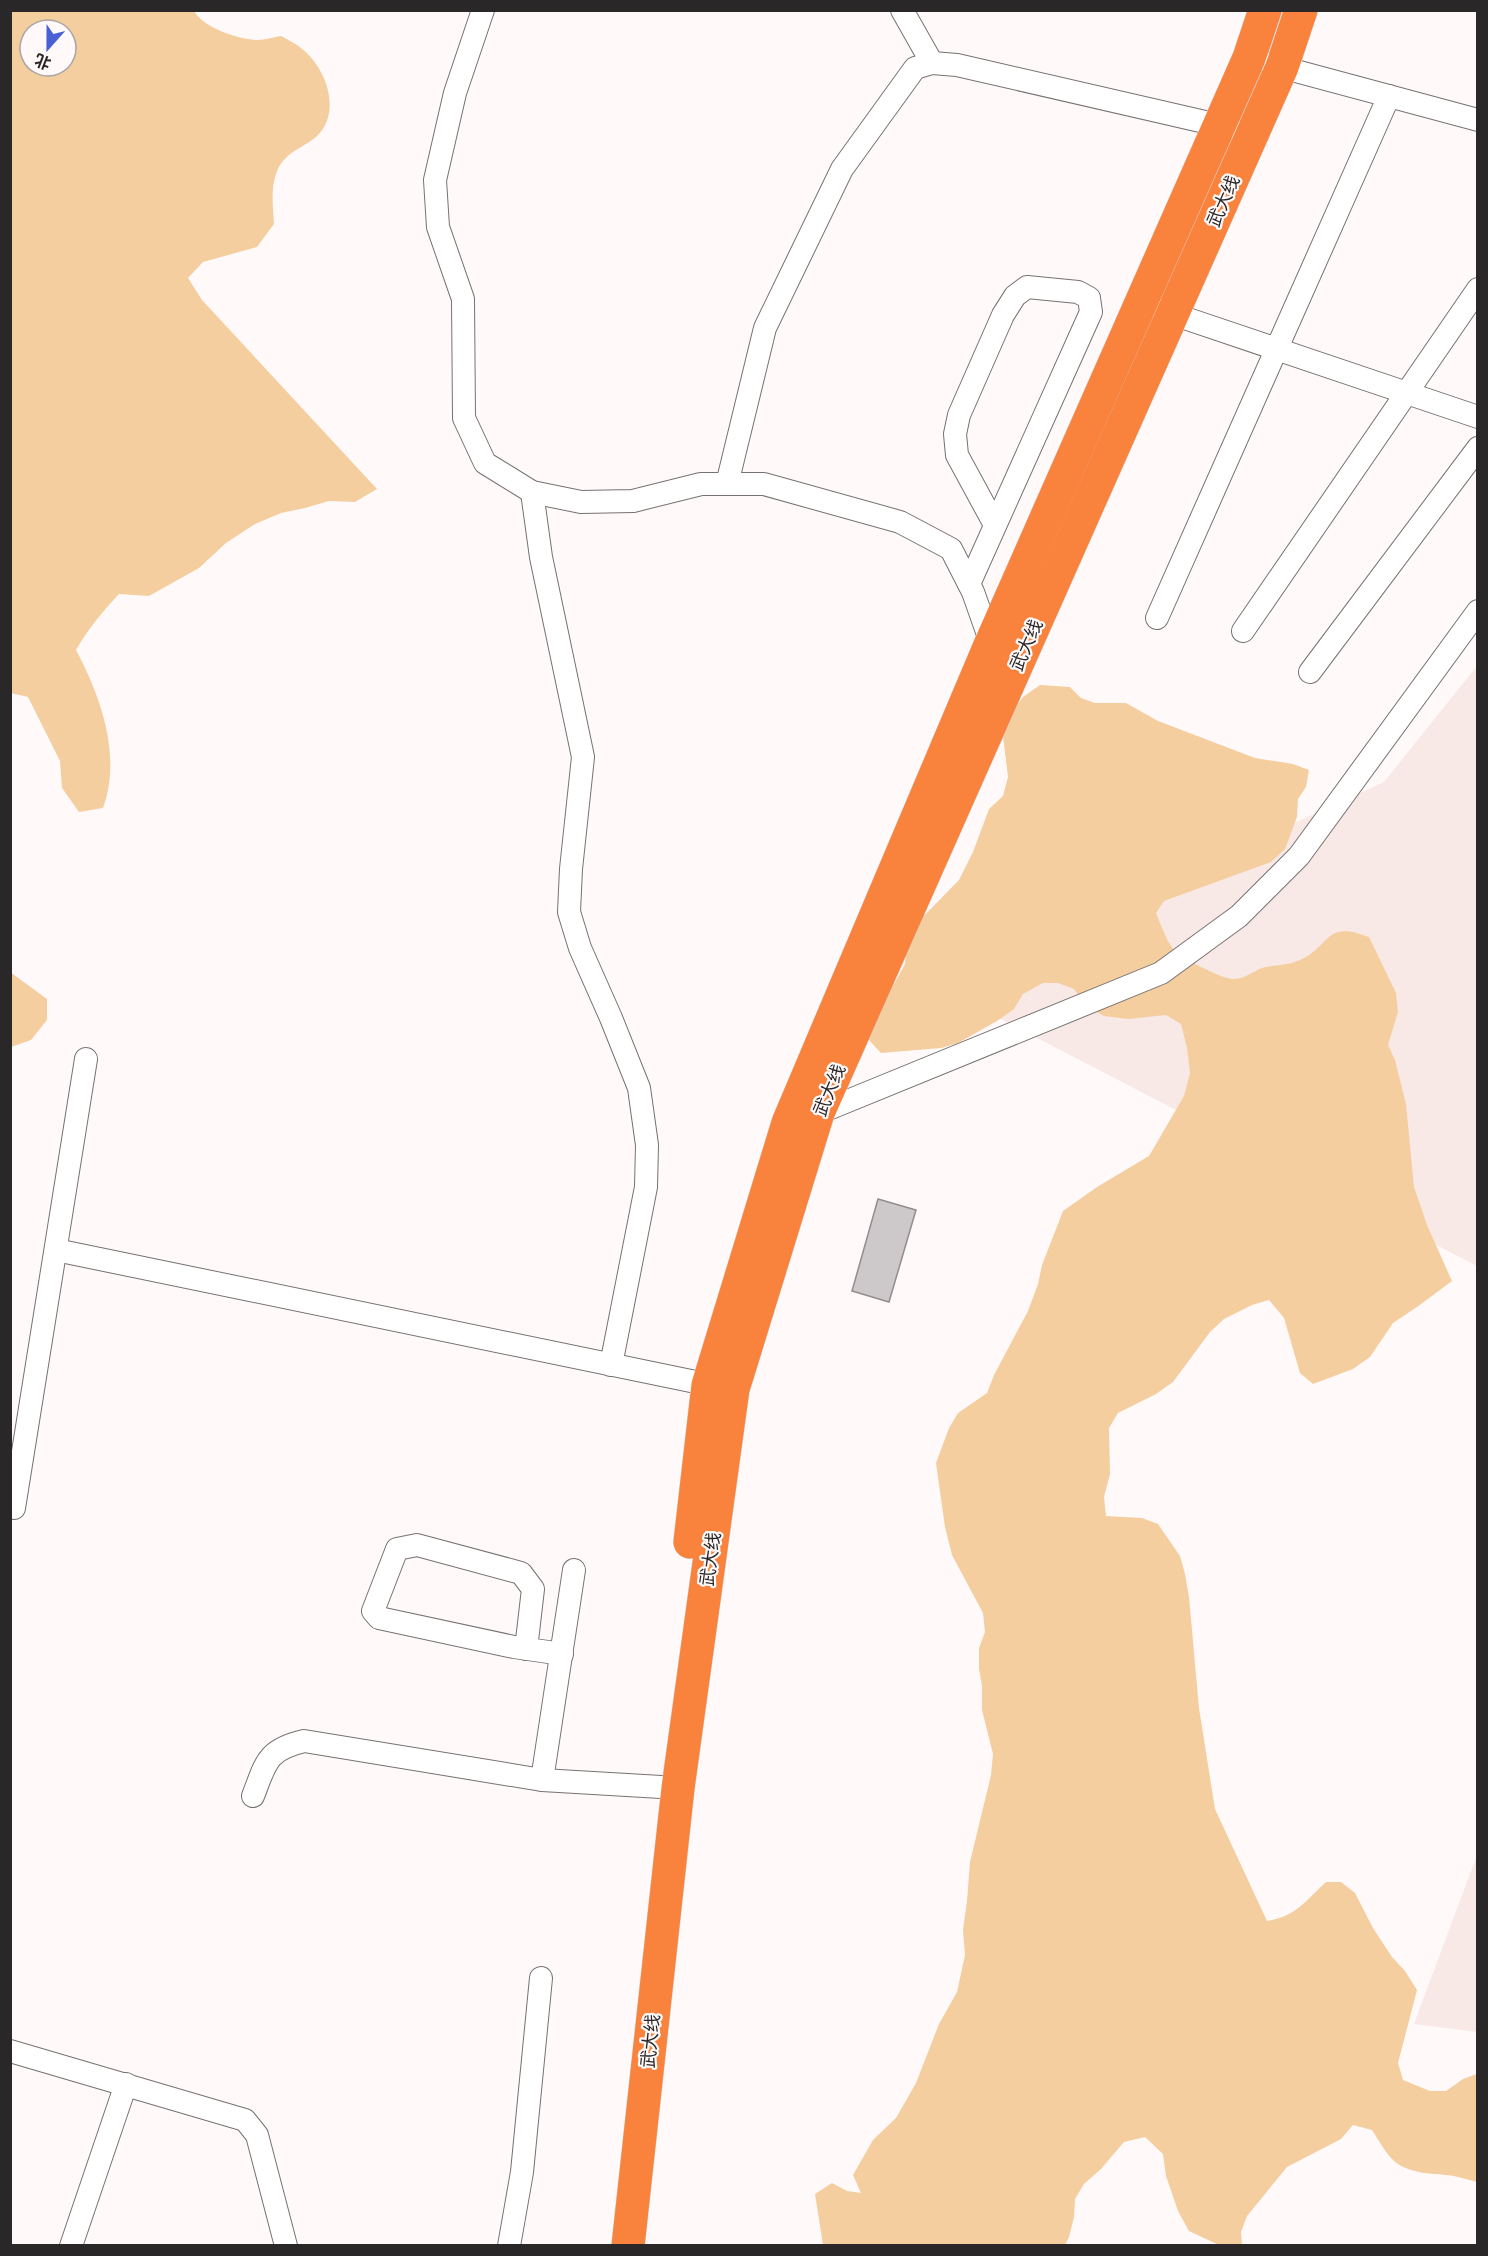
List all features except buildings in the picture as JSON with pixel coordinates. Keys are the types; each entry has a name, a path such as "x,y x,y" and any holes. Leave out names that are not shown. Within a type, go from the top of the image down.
{"highway":[{"name":"武大线","path":"609,2246 721,1387 803,1118 992,644 1249,58 1265,10"},
{"name":"武大线","path":"803,1118 1173,314 1282,67 1301,10"},
{"name":"武大线","path":"628,2246 669,1788"}],"street":[{"path":"483,10 455,93 435,180 438,227 463,299 464,418 485,463 532,492 581,502 633,501 701,484 764,484 900,522 951,549 969,584 992,644"},
{"path":"902,10 932,63"},
{"path":"1249,58 1478,120"},
{"path":"727,484 765,327 837,179 915,68 932,63 957,65 1220,124 1252,135"},
{"path":"1157,618 1389,96"},
{"path":"969,584 1091,312 1089,298 1078,292 1027,287 1015,296 1003,315 959,416 955,434 957,455 995,525"},
{"path":"1243,631 1478,288"},
{"path":"1141,304 1478,417"},
{"path":"1310,672 1478,448"},
{"path":"532,492 541,557 583,757 571,869 569,912 580,948 639,1088 647,1144 646,1187 611,1365"},
{"path":"803,1118 1161,973 1239,916 1299,856 1478,611"},
{"path":"15,1508 86,1059"},
{"path":"56,1250 721,1387"},
{"path":"526,1649 533,1589 521,1573 417,1545 397,1549 373,1611 379,1618 526,1649 562,1654"},
{"path":"528,1582 573,1579 542,1780"},
{"path":"253,1796 268,1758 285,1745 304,1741 542,1780 669,1788"},
{"path":"509,2246 522,2172 541,1978"},
{"path":"10,2051 245,2120 257,2135 286,2246"},
{"path":"71,2246 126,2084"}],"shaded area":[{"path":"11,10 194,11 205,23 231,35 257,40 281,36 299,46 318,66 328,90 329,115 324,127 316,137 295,150 278,169 273,189 274,224 257,247 203,262 188,278 202,300 377,489 355,502 329,501 281,513 255,524 226,543 199,568 149,596 119,594 107,607 76,650 101,707 106,727 110,768 103,808 79,812 62,788 60,761 28,697 11,693"},
{"path":"1477,666 1477,1266 937,986 1384,782"},
{"path":"1040,685 1070,687 1081,698 1095,703 1126,703 1158,721 1255,758 1293,764 1309,770 1306,787 1298,799 1297,817 1285,849 1271,862 1164,901 1156,913 1174,950 1184,958 1211,971 1227,978 1237,979 1262,968 1288,964 1302,959 1336,933 1355,932 1369,937 1396,993 1398,1012 1388,1045 1395,1060 1406,1104 1414,1187 1427,1225 1452,1281 1393,1323 1370,1357 1353,1369 1313,1384 1300,1373 1284,1318 1269,1300 1252,1305 1224,1319 1210,1332 1173,1382 1156,1394 1118,1413 1109,1428 1110,1474 1104,1497 1106,1516 1142,1518 1158,1524 1180,1556 1189,1597 1199,1708 1215,1809 1267,1921 1293,1911 1326,1882 1341,1882 1355,1893 1373,1928 1417,1990 1398,2063 1403,2080 1430,2091 1446,2091 1463,2079 1477,2074 1477,2182 1454,2176 1423,2173 1400,2166 1391,2158 1372,2130 1353,2125 1341,2139 1287,2167 1247,2216 1241,2232 1242,2245 1219,2245 1189,2231 1178,2211 1166,2176 1163,2154 1145,2137 1124,2142 1101,2169 1084,2184 1075,2199 1074,2217 1065,2245 823,2245 815,2194 832,2183 847,2191 861,2193 853,2175 873,2140 896,2118 916,2083 939,2024 957,1992 965,1955 963,1930 970,1862 991,1775 993,1754 982,1710 979,1669 979,1648 985,1632 983,1613 952,1555 945,1527 936,1463 949,1428 958,1413 987,1393 1028,1311 1042,1265 1063,1211 1097,1187 1149,1156 1184,1096 1190,1073 1181,1024 1166,1015 1128,1019 1104,1016 1086,1006 1074,989 1058,983 1043,983 1023,994 1014,1009 997,1021 958,1043 941,1048 881,1053 867,1038 883,998 905,964 907,943 913,927 959,880 973,852 989,809 1003,796 1008,777 1002,728 1023,697"},
{"path":"10,972 47,999 47,1020 31,1040 11,1047"},
{"path":"1477,1855 1477,2032 1414,2024"}]}
